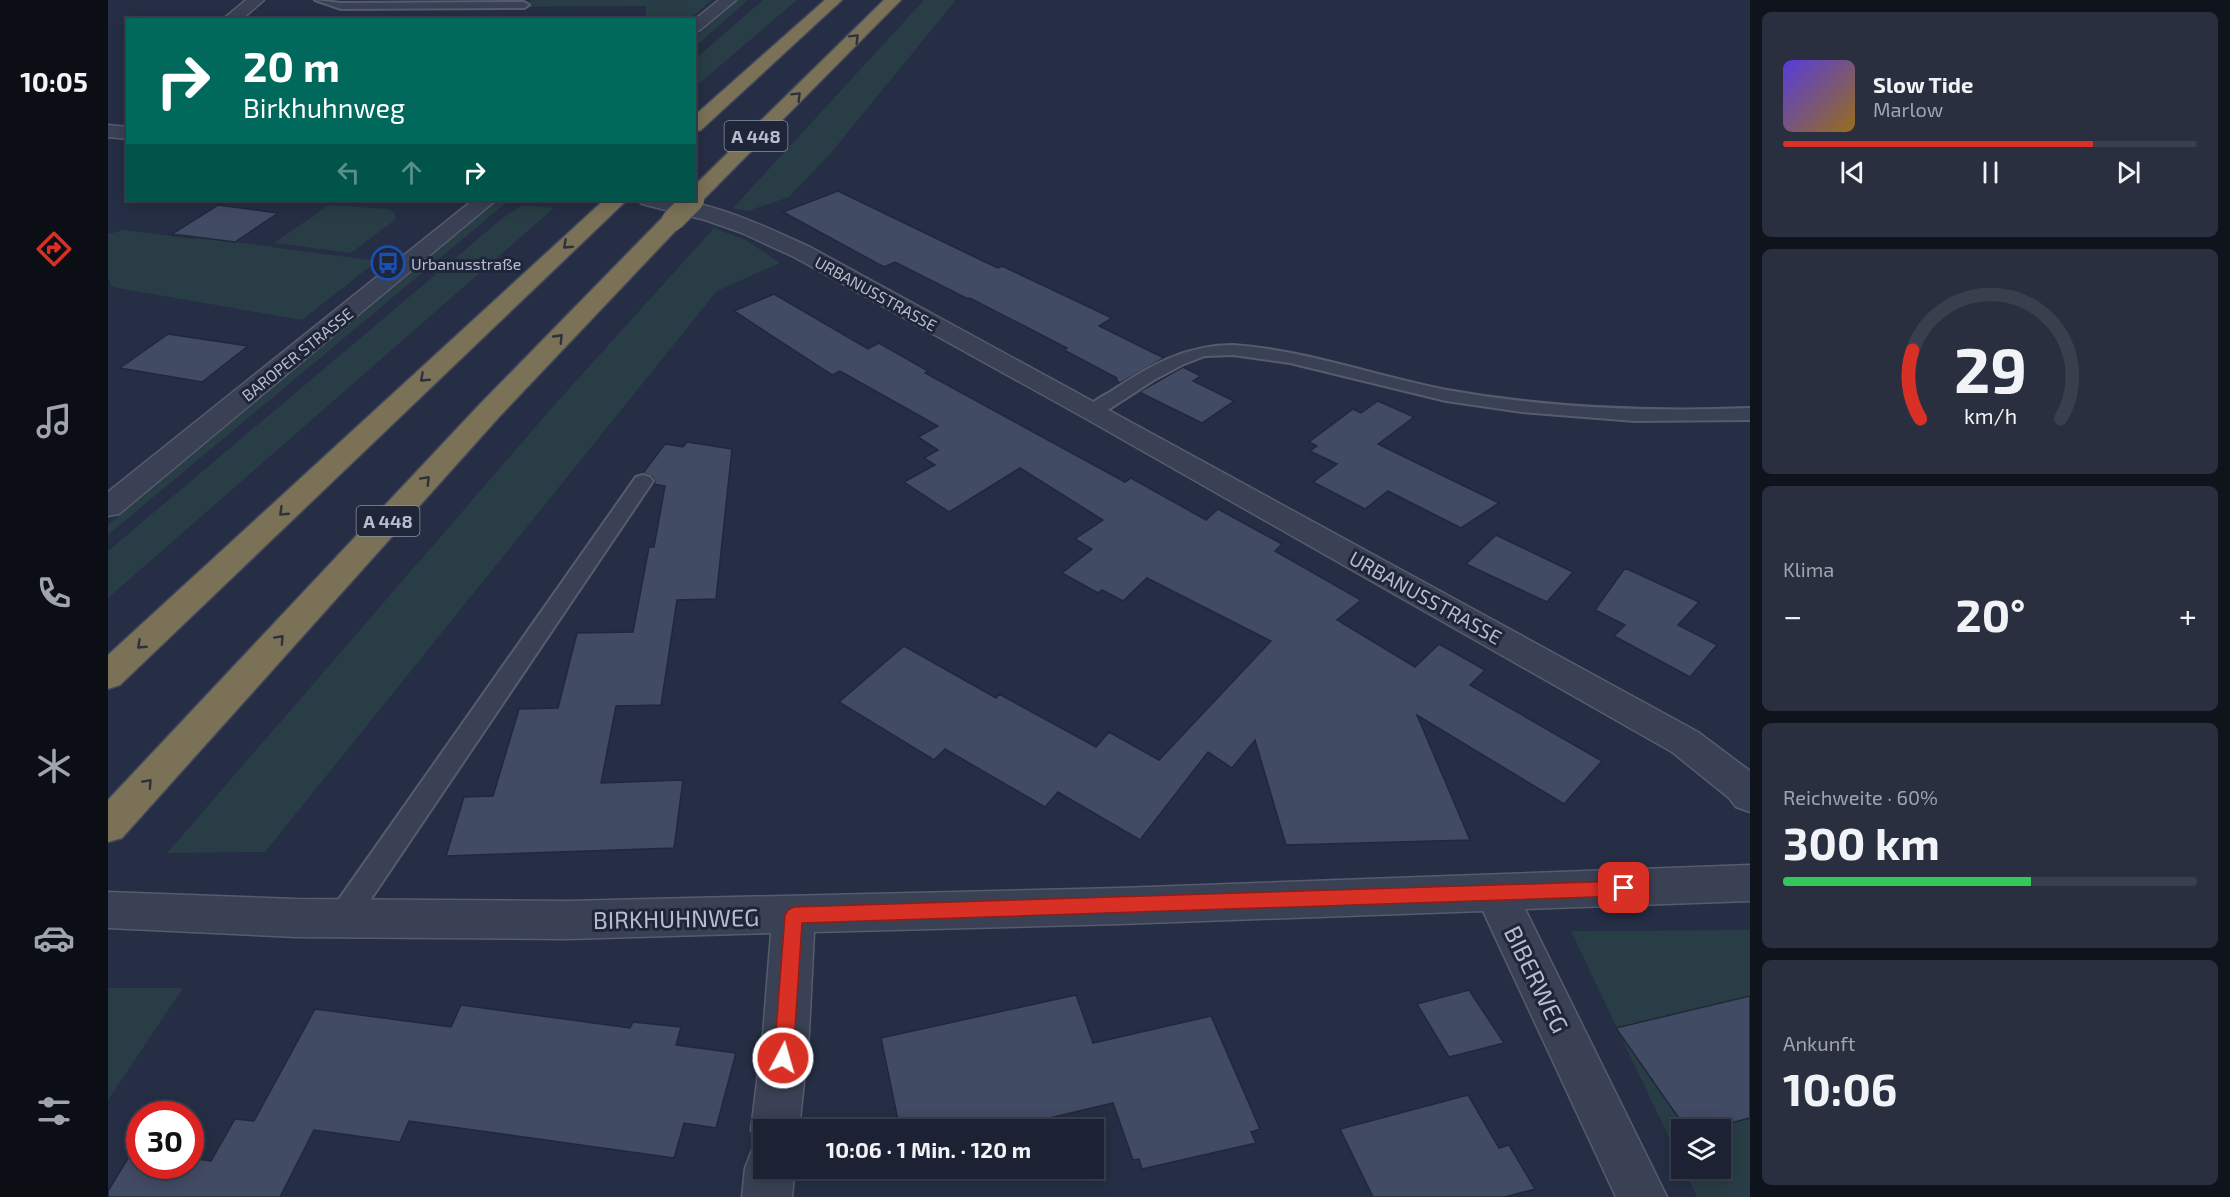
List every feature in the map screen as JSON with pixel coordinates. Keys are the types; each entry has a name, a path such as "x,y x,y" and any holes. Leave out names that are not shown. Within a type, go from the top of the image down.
{"highway":[{"name":"A 448","path":"696,124 834,0"},
{"name":"A 448","path":"696,197 893,0"},
{"path":"108,676 613,202"},
{"name":"A 448","path":"108,826 490,410 689,204"}],"street":[{"path":"233,18 256,0"},
{"path":"696,25 728,0"},
{"path":"108,131 126,134"},
{"name":"BAROPER STRASSE","path":"108,507 484,201"},
{"name":"URBANUSSTRASSE","path":"653,201 712,215 750,228 802,252 1093,411 1685,742 1743,787 1750,796"},
{"name":"BIBERWEG","path":"1642,1197 1496,893 1750,883"},
{"name":"BIRKHUHNWEG","path":"108,910 342,918 567,920 1496,893"},
{"path":"776,1119 786,1034 794,915"},
{"path":"767,1197 769,1179"}],"lane":[{"path":"320,0 341,6 524,5"},
{"path":"1093,411 1183,357 1204,351 1227,350 1271,354 1444,394 1536,409 1638,416 1750,414"},
{"path":"342,918 643,481"}],"shaded area":[{"path":"531,0 712,0 691,18 636,18 646,16 646,6 526,7"},
{"path":"738,0 748,0 696,46 696,36"},
{"path":"763,0 797,0 696,86 696,58"},
{"path":"924,0 956,0 830,154 789,197 748,211 733,208"},
{"path":"497,201 507,202 108,535 108,525"},
{"path":"329,205 387,209 395,213 396,219 351,253 274,243"},
{"path":"523,205 554,208 108,598 108,551 505,216"},
{"path":"714,228 746,240 780,263 717,291 265,852 167,853 557,402"},
{"path":"124,230 193,239 197,237 377,261 302,320 112,287 108,278 108,234"},
{"path":"1750,930 1750,1197 1697,1197 1689,1179 1731,1179 1731,1119 1671,1119 1671,1142 1571,931"},
{"path":"108,988 183,988 108,1100"}],"building":[{"path":"838,191 985,262 998,268 1002,266 1112,318 1099,326 1164,358 1120,383 1116,380 1117,378 1064,350 1067,348 970,298 895,262 884,267 783,212"},
{"path":"218,205 278,213 235,242 172,234"},
{"path":"774,294 868,349 879,343 928,371 925,373 1125,482 1131,478 1206,520 1218,509 1282,544 1275,551 1361,600 1337,620 1415,667 1439,644 1485,670 1470,685 1602,761 1564,804 1417,715 1470,840 1286,845 1255,740 1232,768 1208,752 1140,840 1058,792 1045,807 945,749 934,760 839,702 904,646 996,698 999,694 1096,747 1109,732 1159,760 1271,641 1147,578 1123,601 1102,590 1098,593 1062,573 1092,549 1075,539 1103,520 1020,468 949,512 904,482 935,465 924,458 938,450 918,437 938,426 840,371 832,375 734,311"},
{"path":"168,334 248,346 202,382 120,368"},
{"path":"1183,367 1201,376 1193,381 1234,401 1202,423 1139,392"},
{"path":"1378,401 1414,417 1378,444 1499,503 1461,528 1388,491 1365,509 1313,482 1337,464 1310,451 1317,446 1309,442 1353,409 1361,413"},
{"path":"687,442 732,449 716,599 677,600 661,705 616,706 601,783 683,780 674,848 446,856 464,797 493,796 519,709 558,708 577,633 633,632 649,547 654,547 665,486 654,484 652,476 643,473 665,444 683,447"},
{"path":"1496,535 1573,572 1547,602 1466,564"},
{"path":"1625,568 1699,602 1678,625 1717,645 1690,677 1614,636 1625,625 1595,610"},
{"path":"1469,990 1504,1043 1449,1057 1417,1004"},
{"path":"1076,995 1093,1043 1211,1016 1260,1129 1251,1132 1256,1143 1142,1169 1139,1159 1133,1160 1113,1103 1045,1119 898,1119 881,1038"},
{"path":"1750,996 1750,1118 1731,1123 1731,1119 1679,1119 1616,1028"},
{"path":"461,1005 630,1028 633,1022 681,1027 676,1045 736,1053 716,1128 684,1123 674,1158 409,1121 400,1142 314,1130 280,1197 108,1197 108,1191 126,1161 126,1179 204,1179 204,1160 211,1161 235,1119 254,1121 315,1009 451,1027"},
{"path":"1468,1095 1499,1148 1509,1145 1535,1189 1505,1197 1373,1197 1340,1129"}],"place":[{"name":"Urbanusstraße","path":"388,263"}],"route":[{"path":"783,1058 794,915 1624,888"}]}
